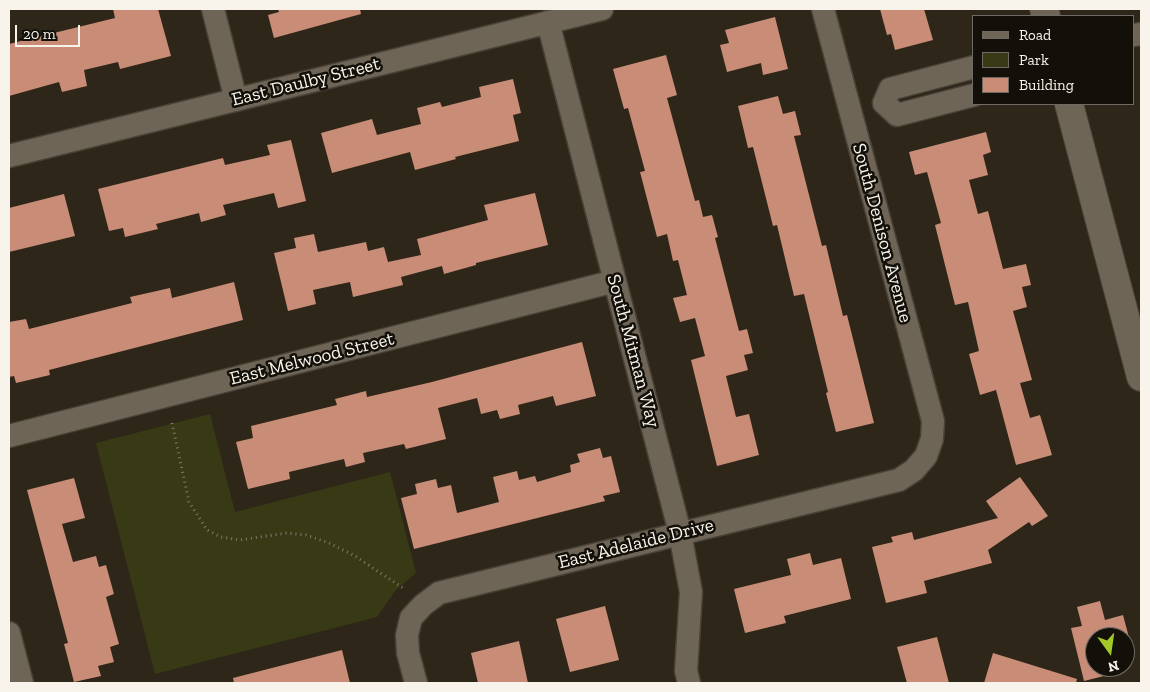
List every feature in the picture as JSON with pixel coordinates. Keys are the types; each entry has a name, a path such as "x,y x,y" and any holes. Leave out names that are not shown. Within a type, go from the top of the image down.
{"main road":[{"path":"1069,105 1141,377"}],"street":[{"path":"213,9 236,100"},
{"name":"East Daulby Street","path":"9,156 602,9"},
{"name":"South Denison Avenue","path":"824,9 849,111 933,421 932,439 926,456"},
{"name":"South Mitman Way","path":"548,22 680,533 691,592 686,671 689,683"},
{"path":"884,103 890,89 972,68"},
{"path":"884,103 897,115 972,96"},
{"path":"849,111 884,103"},
{"name":"East Melwood Street","path":"9,436 615,281"},
{"name":"East Adelaide Drive","path":"416,683 408,653 411,618 423,605 439,593 899,480 914,470 926,456"},
{"path":"9,633 22,683"}],"path":[{"path":"172,423 189,502 207,530 220,537 240,540 287,534 306,535 329,543 354,556 403,588"}],"green space":[{"path":"210,414 235,512 390,472 416,573 395,591 377,617 155,674 96,443"}],"building":[{"path":"113,9 158,9 171,56 120,69 118,62 84,70 87,86 62,92 59,82 9,96 9,44 115,18"},
{"path":"278,9 360,9 361,14 274,38 268,15 279,12"},
{"path":"880,9 924,9 933,40 895,50 891,34 887,35"},
{"path":"775,17 788,69 763,75 761,63 727,72 720,45 729,43 725,30"},
{"path":"666,55 677,95 667,98 695,201 699,200 703,217 712,215 718,237 715,238 739,331 747,329 753,353 744,355 748,370 726,376 736,417 749,414 759,455 717,466 691,360 705,356 695,318 680,322 673,298 687,295 678,260 673,261 667,234 657,237 640,172 645,171 628,108 624,109 613,69"},
{"path":"513,79 521,113 513,115 519,141 455,157 456,159 415,170 410,152 332,173 321,133 372,119 377,135 421,124 417,108 440,102 442,107 481,97 479,87"},
{"path":"778,96 783,114 795,111 801,135 794,136 822,246 826,245 843,316 847,315 874,423 836,432 804,294 794,296 777,225 773,226 753,147 748,148 738,106"},
{"path":"986,132 991,152 983,155 988,175 969,180 978,214 988,211 1003,269 1026,264 1031,285 1022,287 1027,307 1013,311 1032,380 1020,383 1030,418 1040,415 1052,455 1016,465 996,390 980,395 969,354 979,351 968,302 955,305 935,225 941,223 927,172 915,175 909,152"},
{"path":"291,140 306,201 278,208 274,193 223,205 226,215 201,222 199,213 156,224 158,229 125,237 123,228 109,231 98,189 223,158 225,165 270,155 267,145"},
{"path":"535,193 548,245 476,263 476,265 444,274 442,266 401,277 403,285 353,297 350,282 313,290 316,304 288,311 274,253 296,248 294,238 314,234 318,252 366,242 368,251 384,247 388,262 421,255 417,239 488,220 484,205"},
{"path":"64,194 75,236 9,252 9,208"},
{"path":"234,282 243,320 49,370 50,375 16,383 14,376 9,377 9,322 26,319 29,329 132,303 130,297 170,288 172,298"},
{"path":"582,342 596,396 556,406 553,396 518,405 520,414 500,419 497,410 481,414 477,398 438,408 446,439 406,449 404,444 363,453 365,462 346,467 344,459 289,472 290,479 248,489 236,442 253,438 251,426 337,405 335,399 366,391 367,397 432,382"},
{"path":"600,448 603,458 611,456 620,492 603,496 605,501 414,549 401,498 417,494 415,484 436,479 438,488 451,485 457,513 499,502 493,477 517,471 519,480 535,476 537,482 571,472 570,465 580,462 577,454"},
{"path":"1020,477 1048,516 1032,526 1029,522 988,550 992,563 924,581 927,593 886,603 872,547 893,542 891,537 912,532 914,540 998,518 986,501"},
{"path":"74,478 85,518 62,524 73,562 96,556 99,567 106,565 114,594 106,597 119,644 110,647 114,662 98,666 101,676 74,682 64,644 68,643 27,490"},
{"path":"810,553 813,565 841,558 851,599 784,616 786,623 745,633 734,589 791,575 787,559"},
{"path":"1100,601 1105,620 1123,615 1126,627 1085,627 1085,677 1100,677 1084,681 1071,628 1082,626 1077,607"},
{"path":"605,606 619,660 570,672 556,619"},
{"path":"937,637 949,683 907,683 897,647"},
{"path":"519,641 528,683 478,683 471,653"},
{"path":"342,650 350,683 234,683 233,678"},
{"path":"993,653 1077,679 1076,683 984,683"}]}
